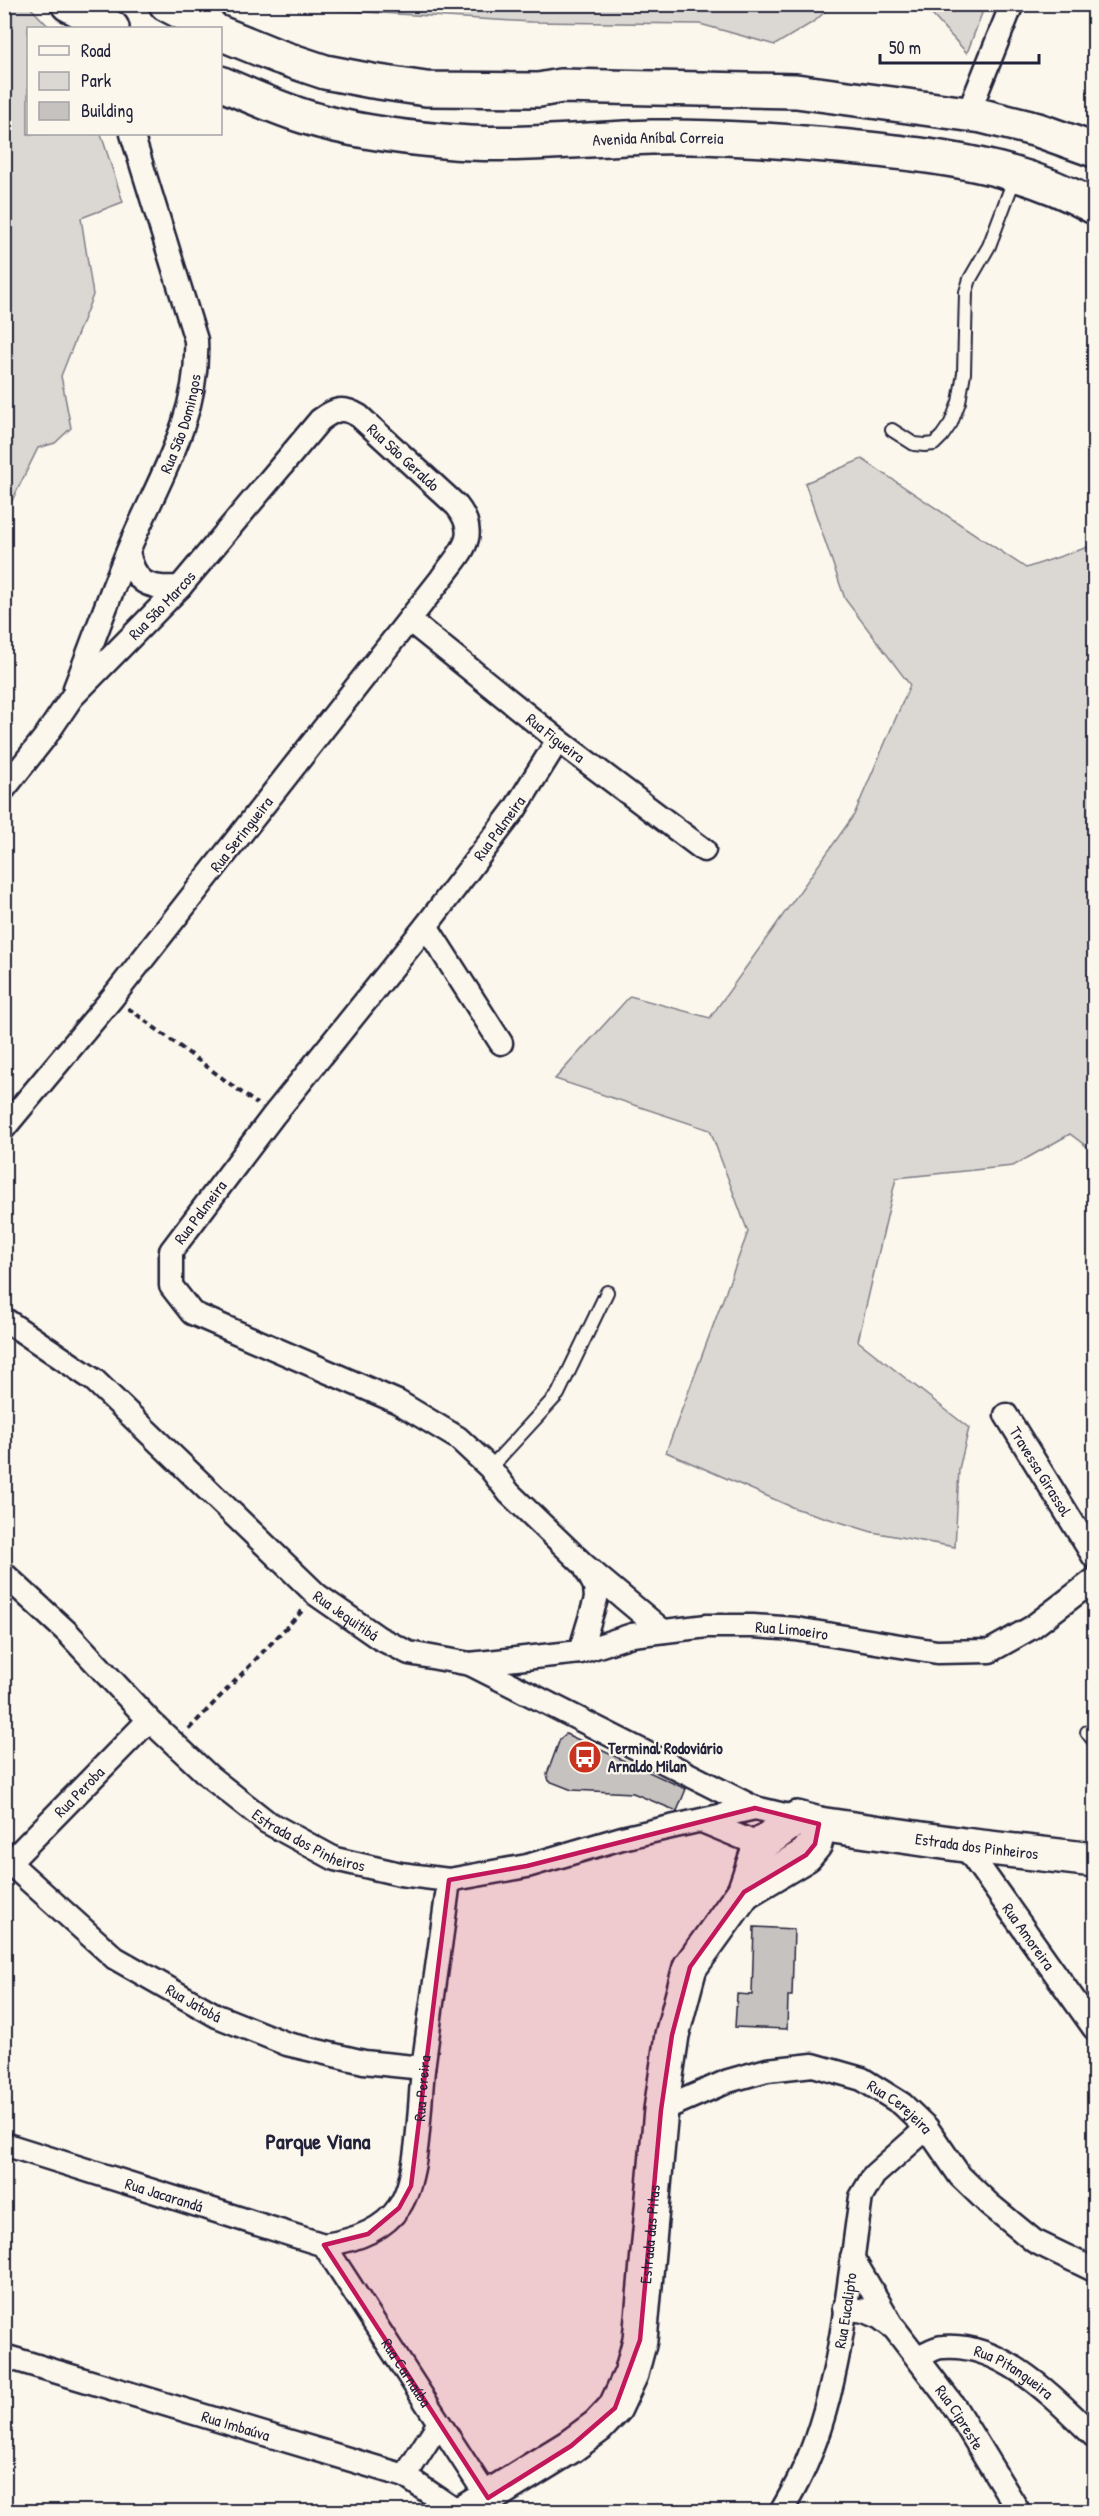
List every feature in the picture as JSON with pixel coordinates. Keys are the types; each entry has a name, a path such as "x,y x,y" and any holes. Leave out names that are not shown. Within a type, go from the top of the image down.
{"main road":[{"path":"166,4 210,27"},
{"path":"222,34 325,72 426,89 539,90 561,86 796,91 968,114 1038,130 1095,150"},
{"name":"Avenida Aníbal Correia","path":"222,85 310,118 365,131 445,142 747,137 975,162 1016,174 1075,196 1095,207"},
{"path":"760,1845 808,1821 815,1844 806,1855"},
{"name":"Estrada dos Pinheiros","path":"808,1821 964,1845 1095,1860"},
{"path":"760,1845 806,1855 858,1829"},
{"name":"Estrada das Pitas","path":"470,2507 571,2446 598,2426 615,2408 631,2374 640,2340 661,2110 672,2035 690,1967 744,1892 760,1845"},
{"name":"Estrada das Pitas","path":"744,1892 806,1855"}],"street":[{"path":"968,114 1012,4"},
{"name":"Rua São Domingos","path":"72,697 128,552 179,439 193,394 197,366 196,340 135,136"},
{"name":"Rua São Geraldo","path":"320,420 334,410 341,409 348,409 359,416 457,506 466,518 469,533"},
{"name":"Rua São Marcos","path":"4,789 12,772 72,697 180,587 320,420"},
{"name":"Rua Seringueira","path":"4,1128 113,997 409,620 441,579 466,542 469,533"},
{"path":"128,552 132,570 147,585 162,588 180,587"},
{"name":"Rua Figueira","path":"409,620 558,741 704,850"},
{"name":"Rua Palmeira","path":"558,741 515,809 426,926 273,1116 171,1251 171,1286 192,1313 398,1402 458,1438 490,1468 509,1493 584,1565 663,1631"},
{"path":"426,926 501,1043"},
{"name":"Rua Jequitibá","path":"4,1319 94,1380 317,1595 379,1638 409,1653 470,1664 754,1808"},
{"name":"Travessa Girassol","path":"1006,1415 1095,1557"},
{"name":"Rua Palmeira","path":"580,1652 596,1599 595,1586 584,1565"},
{"name":"Estrada dos Pinheiros","path":"4,1574 67,1632 149,1720 210,1777 267,1822 335,1859 365,1868 449,1880 527,1866 622,1838 754,1808 808,1821"},
{"name":"Rua Limoeiro","path":"470,1664 580,1652 632,1635 707,1626 796,1629 937,1652 990,1651 1031,1628 1095,1580"},
{"name":"Rua Peroba","path":"7,1860 149,1720"},
{"path":"702,1821 760,1845"},
{"name":"Rua Amoreira","path":"964,1845 1095,2028"},
{"name":"Rua Jatobá","path":"7,1860 115,1958 217,2016 287,2044 364,2062 423,2068"},
{"name":"Rua Pereira","path":"324,2246 346,2242 368,2234 399,2208 411,2186 423,2068 449,1880"},
{"name":"Rua Cerejeira","path":"661,2110 728,2080 767,2070 813,2065 862,2079 902,2104 927,2128 960,2176 989,2204 1034,2241 1095,2270"},
{"name":"Rua Eucalipto","path":"781,2511 802,2474 820,2424 833,2373 861,2197 874,2175 927,2128"},
{"name":"Rua Jacarandá","path":"7,2143 324,2246"},
{"name":"Rua Carnaúba","path":"324,2246 439,2423 470,2507"},
{"name":"Rua Cipreste","path":"852,2257 895,2328 956,2409 1018,2511"},
{"name":"Rua Cipreste","path":"844,2308 865,2311 895,2328"},
{"name":"Rua Pitangueira","path":"918,2357 942,2347 971,2349 1001,2360 1029,2377 1095,2436"},
{"path":"4,2376 15,2359"},
{"name":"Rua Imbaúva","path":"15,2359 405,2476 470,2507"},
{"path":"405,2476 439,2423"}],"lane":[{"path":"892,430 914,444 925,445 933,444 951,423 959,402 964,373 966,292 970,279 1001,219 1016,174"},
{"path":"490,1468 558,1394 607,1292"}],"path":[{"path":"113,997 273,1116"},
{"path":"174,1745 317,1595"}],"highlighted area":[{"path":"755,1808 819,1824 815,1844 806,1855 744,1892 690,1967 672,2035 661,2110 640,2340 615,2408 571,2446 488,2498 324,2245 368,2234 399,2208 411,2186 449,1880 527,1866"}],"green space":[{"path":"27,4 49,27 27,27 27,135 101,135 123,202 81,218 93,295 61,376 71,428 55,443 38,448 5,515 4,5"},
{"path":"277,5 832,5 815,21 775,45 700,24 531,22"},
{"path":"923,5 985,5 967,53"},
{"path":"862,459 1026,568 1094,545 1094,1152 1070,1134 1013,1166 896,1178 858,1341 969,1428 959,1469 955,1547 872,1532 794,1508 666,1452 748,1232 710,1130 555,1079 630,996 710,1018 854,815 910,685 845,599 805,483"}],"building":[{"name":"Terminal Rodoviário Arnaldo Milan","path":"566,1734 686,1789 677,1811 633,1793 572,1790 549,1781 547,1774 560,1739"},
{"path":"754,1927 794,1929 792,1996 788,1996 787,2029 735,2027 737,1994 752,1995"}],"place":[{"name":"Terminal Rodoviário Arnaldo Milan","path":"585,1757"}],"district":[{"name":"Parque Viana","path":"318,2141"}]}
